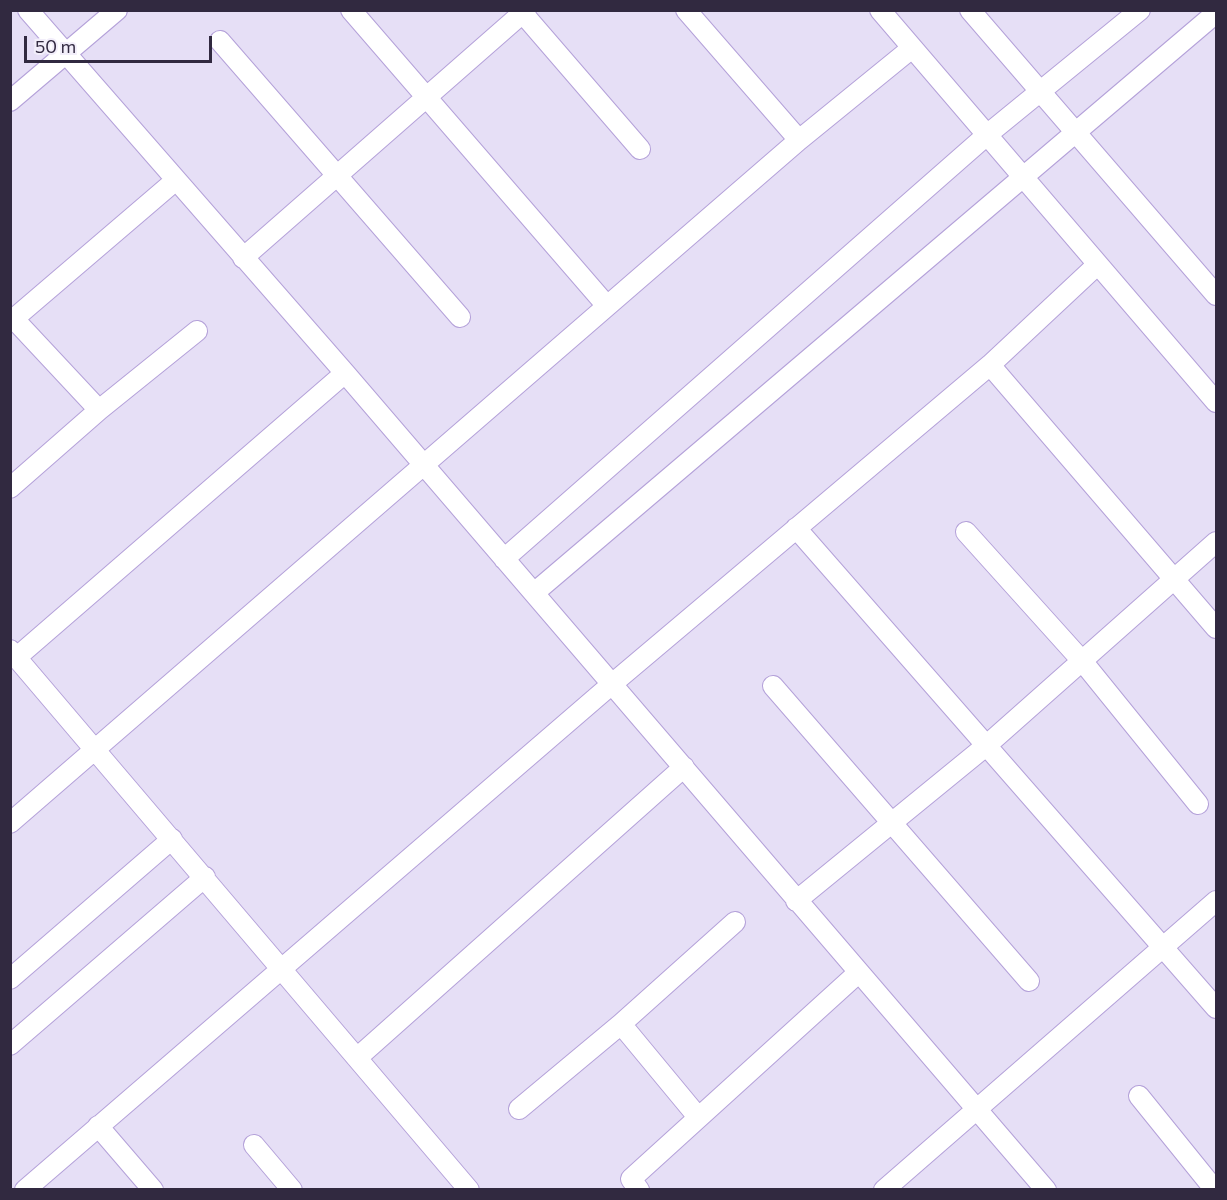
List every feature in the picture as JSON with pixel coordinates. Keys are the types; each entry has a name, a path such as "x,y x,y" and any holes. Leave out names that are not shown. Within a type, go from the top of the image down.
{"street":[{"path":"28,10 345,373 1046,1190"},
{"path":"10,101 117,10"},
{"path":"351,10 607,306"},
{"path":"686,10 798,140"},
{"path":"880,10 1216,402"},
{"path":"970,10 1216,295"},
{"path":"504,559 988,134 1140,10"},
{"path":"243,258 523,11 640,149"},
{"path":"534,593 1025,178 1216,13"},
{"path":"220,41 460,317"},
{"path":"10,823 798,140 912,48"},
{"path":"99,410 12,321 176,180"},
{"path":"25,1190 612,684 990,365 1097,265"},
{"path":"10,488 99,410 197,331"},
{"path":"990,365 1216,628"},
{"path":"345,373 14,653 282,967 466,1188"},
{"path":"796,528 1165,946 1216,1008"},
{"path":"966,532 1083,662 1198,804"},
{"path":"796,901 987,745 1176,581 1216,542"},
{"path":"773,686 1029,981"},
{"path":"357,1058 684,767"},
{"path":"10,979 172,839"},
{"path":"10,1045 205,877"},
{"path":"884,1190 1216,902"},
{"path":"519,1110 621,1024 735,922"},
{"path":"629,1186 698,1117 858,973"},
{"path":"621,1024 698,1117"},
{"path":"1139,1096 1215,1190"},
{"path":"98,1126 153,1190"},
{"path":"254,1145 292,1190"}]}
